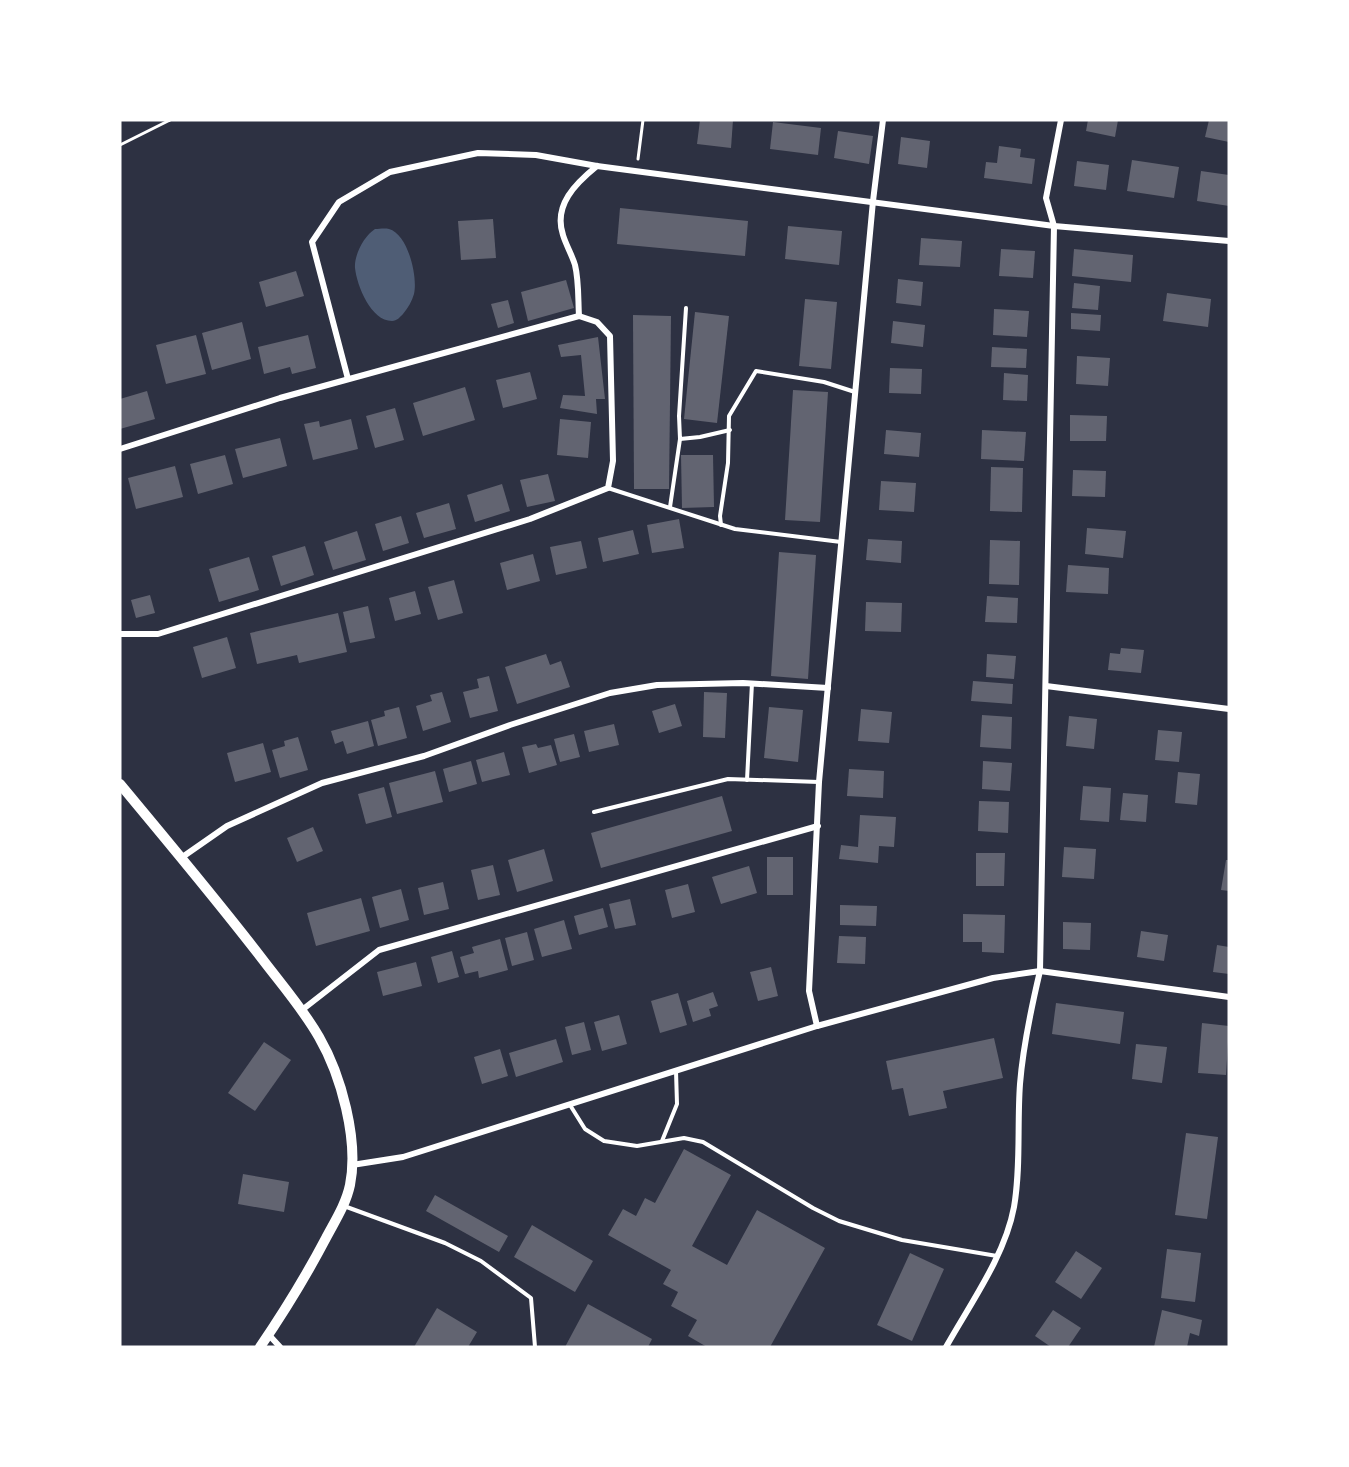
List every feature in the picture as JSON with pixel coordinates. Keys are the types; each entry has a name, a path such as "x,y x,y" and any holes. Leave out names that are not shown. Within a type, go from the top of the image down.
{"main road":[{"path":"120,784 241,930 302,1010 320,1038 338,1079 348,1115 352,1165 350,1185 343,1206 309,1269 260,1347"}],"street":[{"path":"816,1026 809,991 819,782 882,120"},
{"path":"946,1347 997,1256 1014,1208 1020,1146 1020,1085 1027,1026 1040,971 1054,225 1046,198 1061,120"},
{"path":"348,379 312,242 339,202 390,172 478,153 536,155 597,166 1054,225 1229,241"},
{"path":"579,316 575,265 562,233 560,217 562,205 580,179 597,166"},
{"path":"120,449 280,398 579,316 597,322 610,336 613,461 608,488 530,519 158,634 120,634"},
{"path":"181,858 227,826 322,783 424,756 610,693 657,685 752,683 828,688"},
{"path":"1046,686 1229,709"},
{"path":"302,1010 380,950 818,826"},
{"path":"352,1165 403,1157 816,1026 993,978 1040,971 1229,997"},
{"path":"269,1335 280,1347"}],"lane":[{"path":"670,507 680,439 679,416 686,308"},
{"path":"722,525 720,516 728,463 729,416 756,371 824,382 855,392"},
{"path":"680,439 730,430"},
{"path":"608,488 735,529 842,542"},
{"path":"747,780 752,683"},
{"path":"594,812 728,779 819,782"},
{"path":"662,1142 677,1104 676,1070"},
{"path":"570,1104 585,1129 604,1141 637,1146 684,1137 703,1142 813,1208 839,1221 902,1240 997,1256"},
{"path":"343,1206 445,1243 481,1261 531,1298 535,1347"}],"path":[{"path":"120,145 170,120"},
{"path":"636,170 643,120"}],"water":[{"path":"375,229 387,229 396,233 406,247 413,267 415,287 413,297 403,314 394,321 384,319 372,309 362,293 356,275 355,263 358,252 367,236"}],"building":[{"path":"700,120 733,120 731,148 697,144"},
{"path":"1088,120 1118,120 1115,137 1086,131"},
{"path":"1209,120 1229,121 1229,142 1205,137"},
{"path":"773,122 821,128 818,155 770,149"},
{"path":"838,131 873,136 869,164 834,158"},
{"path":"901,137 930,141 927,168 898,164"},
{"path":"999,146 1021,149 1020,157 1035,159 1032,184 984,178 986,162 997,163"},
{"path":"1132,160 1179,167 1174,198 1127,191"},
{"path":"1077,161 1109,165 1106,190 1074,186"},
{"path":"1201,171 1229,175 1229,206 1197,201"},
{"path":"620,208 748,221 745,256 617,244"},
{"path":"493,219 496,258 461,260 458,221"},
{"path":"788,226 842,231 839,265 785,259"},
{"path":"921,238 962,241 960,267 919,265"},
{"path":"1001,249 1035,251 1033,278 999,276"},
{"path":"1074,249 1133,255 1131,282 1072,276"},
{"path":"296,271 304,296 266,307 259,282"},
{"path":"898,279 923,282 921,306 896,303"},
{"path":"566,280 574,308 528,321 521,292"},
{"path":"1074,283 1100,286 1098,310 1072,308"},
{"path":"1167,293 1211,299 1208,327 1163,321"},
{"path":"805,299 837,302 831,369 799,366"},
{"path":"508,300 514,323 498,328 491,304"},
{"path":"994,309 1029,311 1027,337 993,335"},
{"path":"695,312 729,316 717,423 684,419"},
{"path":"1071,313 1101,315 1100,331 1071,329"},
{"path":"633,315 671,316 669,489 634,489"},
{"path":"893,321 925,325 923,347 891,343"},
{"path":"242,322 251,359 212,370 202,333"},
{"path":"196,335 206,374 166,384 156,345"},
{"path":"308,335 316,368 292,374 290,367 264,374 258,347"},
{"path":"598,337 605,399 596,399 597,414 560,408 563,395 585,396 581,355 561,357 558,345"},
{"path":"992,347 1027,349 1026,368 991,367"},
{"path":"1077,356 1110,358 1108,386 1076,384"},
{"path":"890,368 922,369 921,394 889,393"},
{"path":"530,372 537,399 503,408 496,380"},
{"path":"1004,373 1028,375 1027,401 1003,400"},
{"path":"465,387 475,420 423,436 413,403"},
{"path":"793,390 828,392 820,522 785,520"},
{"path":"147,391 155,419 120,429 120,399"},
{"path":"395,408 404,440 375,448 366,416"},
{"path":"1070,415 1107,416 1106,441 1070,441"},
{"path":"351,419 358,449 313,460 304,424 319,421 320,427"},
{"path":"560,419 591,422 588,458 557,455"},
{"path":"886,430 921,433 919,457 884,454"},
{"path":"982,430 1026,432 1024,461 981,459"},
{"path":"280,438 287,466 243,478 235,449"},
{"path":"225,455 233,484 198,494 190,464"},
{"path":"681,455 713,455 714,507 682,508"},
{"path":"175,466 183,497 136,509 128,478"},
{"path":"991,467 1023,468 1022,512 990,511"},
{"path":"1073,470 1106,471 1105,497 1072,496"},
{"path":"548,474 555,501 527,507 520,480"},
{"path":"881,481 916,483 914,512 879,510"},
{"path":"502,484 510,511 475,522 467,495"},
{"path":"449,503 456,529 424,538 416,513"},
{"path":"401,516 409,543 383,551 375,524"},
{"path":"679,519 684,548 652,553 647,525"},
{"path":"1087,528 1126,531 1123,558 1085,554"},
{"path":"633,530 639,554 603,562 598,538"},
{"path":"357,531 366,560 333,570 324,542"},
{"path":"868,539 902,541 901,563 866,560"},
{"path":"990,540 1020,541 1019,585 989,584"},
{"path":"581,541 587,568 556,575 550,547"},
{"path":"305,546 314,575 281,586 272,556"},
{"path":"779,552 816,555 808,679 771,676"},
{"path":"533,554 540,581 507,590 500,563"},
{"path":"249,557 259,590 219,602 209,569"},
{"path":"1068,565 1109,568 1108,594 1066,592"},
{"path":"454,580 463,613 438,620 428,587"},
{"path":"415,591 421,614 395,621 389,598"},
{"path":"150,595 155,613 136,618 131,600"},
{"path":"987,596 1018,598 1017,623 985,622"},
{"path":"866,602 902,603 901,632 865,631"},
{"path":"368,606 375,638 350,643 343,612"},
{"path":"338,613 347,652 299,663 297,655 257,664 250,633"},
{"path":"227,637 236,668 202,678 193,647"},
{"path":"1121,648 1144,650 1141,673 1108,670 1110,653 1120,654"},
{"path":"546,654 550,665 561,661 570,687 517,704 505,667"},
{"path":"987,654 1016,656 1014,679 986,677"},
{"path":"489,676 498,711 470,718 463,692 479,688 477,679"},
{"path":"973,681 1013,684 1012,704 971,701"},
{"path":"442,692 451,722 423,731 416,706 432,701 430,695"},
{"path":"704,692 727,693 725,738 703,737"},
{"path":"675,704 682,726 659,733 652,711"},
{"path":"399,707 407,738 378,746 371,720 385,716 384,711"},
{"path":"769,707 803,710 798,762 764,758"},
{"path":"861,709 892,712 889,743 858,741"},
{"path":"982,715 1012,717 1011,749 980,747"},
{"path":"1069,716 1097,719 1094,749 1066,746"},
{"path":"368,721 374,746 347,754 343,741 335,744 331,731"},
{"path":"614,724 619,745 589,752 584,731"},
{"path":"1158,730 1182,732 1179,762 1155,760"},
{"path":"574,734 580,757 560,762 554,739"},
{"path":"298,737 308,770 280,778 272,750 285,746 284,741"},
{"path":"263,743 271,772 235,782 227,753"},
{"path":"536,744 538,748 551,745 557,765 529,773 522,747"},
{"path":"504,752 510,775 482,782 476,760"},
{"path":"471,761 477,784 449,792 443,769"},
{"path":"983,761 1012,763 1010,791 982,789"},
{"path":"849,769 884,771 883,798 847,796"},
{"path":"435,771 443,802 397,814 389,783"},
{"path":"1178,772 1200,774 1197,805 1175,803"},
{"path":"1083,786 1111,788 1109,822 1080,820"},
{"path":"384,787 392,817 366,824 358,794"},
{"path":"1123,793 1148,795 1146,822 1120,820"},
{"path":"722,796 732,831 601,868 591,833"},
{"path":"979,801 1009,802 1008,833 978,831"},
{"path":"860,815 896,817 894,847 879,846 878,863 839,859 841,845 858,847"},
{"path":"313,827 323,851 297,862 287,838"},
{"path":"1064,847 1096,849 1094,879 1062,877"},
{"path":"544,849 553,881 517,892 508,860"},
{"path":"976,853 1005,853 1004,886 976,886"},
{"path":"767,857 793,857 793,895 767,895"},
{"path":"1226,860 1229,860 1229,891 1221,890"},
{"path":"493,865 500,895 478,900 471,870"},
{"path":"749,866 757,893 721,904 712,877"},
{"path":"443,882 449,909 424,915 418,888"},
{"path":"688,884 695,912 672,918 665,890"},
{"path":"401,889 409,920 380,928 372,897"},
{"path":"361,898 370,931 316,946 307,913"},
{"path":"630,899 636,925 615,929 609,904"},
{"path":"840,905 877,906 876,926 840,925"},
{"path":"603,908 608,927 579,935 574,916"},
{"path":"963,914 1005,915 1004,953 982,952 982,942 963,942"},
{"path":"564,920 572,949 542,957 534,929"},
{"path":"1063,922 1091,923 1090,950 1063,949"},
{"path":"1141,931 1168,935 1164,961 1137,957"},
{"path":"527,932 534,960 512,966 505,938"},
{"path":"839,936 866,937 865,964 837,963"},
{"path":"500,939 508,970 479,978 478,971 465,974 460,957 474,953 472,947"},
{"path":"1217,945 1229,947 1229,974 1213,972"},
{"path":"452,951 459,977 438,983 431,957"},
{"path":"416,962 422,986 383,996 377,972"},
{"path":"771,967 778,996 758,1001 750,972"},
{"path":"713,992 718,1006 709,1009 711,1016 693,1022 687,1001"},
{"path":"678,993 687,1025 660,1033 651,1001"},
{"path":"1056,1003 1124,1012 1120,1044 1052,1034"},
{"path":"619,1015 627,1044 602,1051 594,1022"},
{"path":"584,1022 591,1050 572,1055 565,1027"},
{"path":"1202,1023 1229,1026 1226,1075 1198,1073"},
{"path":"994,1038 1003,1078 943,1091 947,1108 909,1116 903,1088 892,1090 886,1061"},
{"path":"556,1039 563,1062 516,1077 509,1053"},
{"path":"264,1042 291,1060 255,1111 228,1093"},
{"path":"1136,1044 1167,1047 1162,1083 1132,1079"},
{"path":"500,1049 508,1076 482,1084 474,1057"},
{"path":"1186,1133 1218,1137 1207,1219 1175,1215"},
{"path":"684,1149 731,1175 692,1246 727,1265 757,1210 825,1248 770,1347 707,1347 688,1336 697,1320 671,1306 678,1292 663,1284 671,1270 608,1235 623,1209 636,1216 645,1198 655,1203"},
{"path":"243,1174 289,1182 284,1212 238,1204"},
{"path":"435,1195 508,1236 499,1252 426,1211"},
{"path":"532,1225 593,1261 575,1292 514,1257"},
{"path":"1167,1249 1201,1253 1195,1302 1161,1298"},
{"path":"1076,1251 1102,1268 1081,1299 1055,1282"},
{"path":"910,1253 944,1269 912,1341 877,1325"},
{"path":"588,1304 652,1339 648,1347 565,1347"},
{"path":"437,1308 477,1332 468,1347 414,1347"},
{"path":"1053,1310 1081,1328 1068,1347 1051,1347 1035,1336"},
{"path":"1162,1310 1202,1320 1199,1336 1190,1333 1187,1347 1154,1347"}]}
